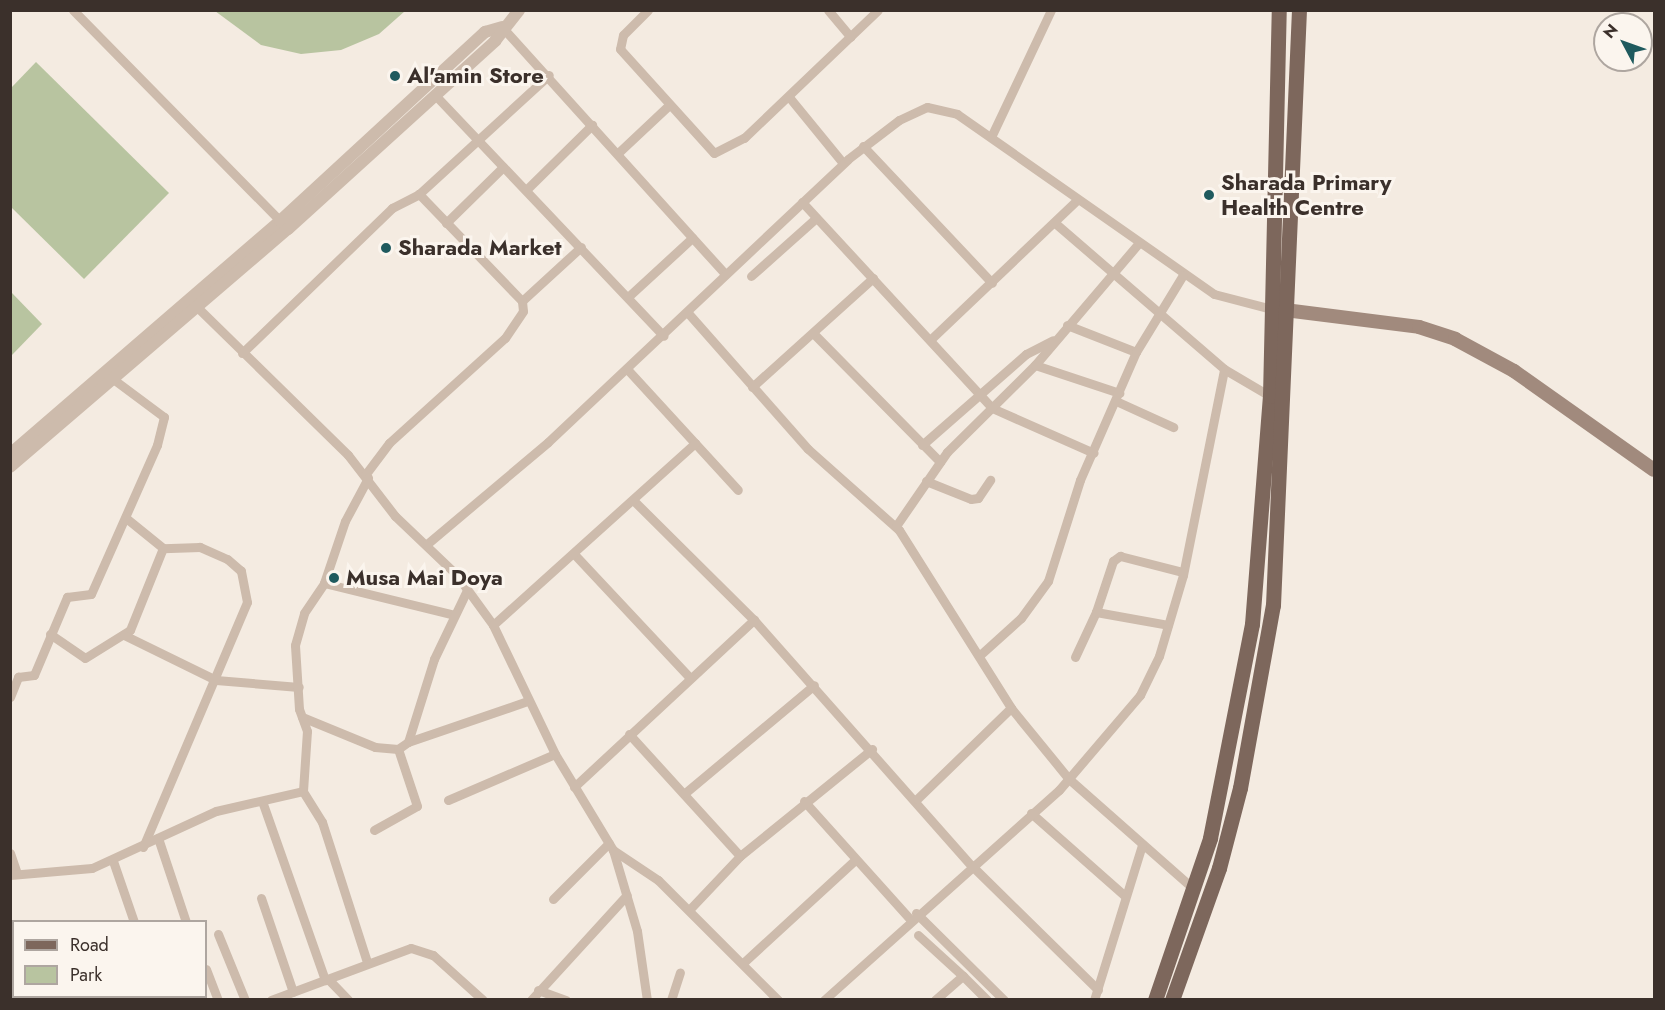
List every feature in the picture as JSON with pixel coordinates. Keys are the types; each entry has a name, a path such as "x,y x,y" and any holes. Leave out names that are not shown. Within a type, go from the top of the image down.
{"main road":[{"path":"1155,999 1195,890 1223,784 1249,645 1270,396 1279,10"},
{"path":"1172,999 1219,868 1268,649 1279,544 1299,10"},
{"path":"1272,309 1288,308 1419,327 1455,339 1514,371 1654,470"}],"street":[{"path":"74,10 280,221"},
{"path":"10,467 198,308 495,41 502,27 519,10"},
{"path":"648,10 623,35 620,49 667,107 708,149 719,152 738,143 878,10"},
{"path":"828,10 851,37"},
{"path":"991,137 1052,10"},
{"path":"10,454 280,221 485,32 502,27"},
{"path":"502,27 549,75 725,274"},
{"path":"242,353 393,207 419,194 549,75"},
{"path":"435,95 476,141 629,296 664,336"},
{"path":"789,97 843,163"},
{"path":"618,153 667,107"},
{"path":"427,544 664,336 725,274 843,163 863,146 927,107 957,114 1138,244 1220,297 1272,309"},
{"path":"526,190 592,125"},
{"path":"863,146 992,283"},
{"path":"446,223 503,167"},
{"path":"419,194 522,301"},
{"path":"930,340 1077,200"},
{"path":"802,202 992,408 1094,453"},
{"path":"751,276 816,218"},
{"path":"1055,223 1224,369 1270,396"},
{"path":"629,296 692,238"},
{"path":"896,526 940,462 1035,365 1138,244"},
{"path":"367,962 322,822 303,791 307,731 302,717 299,687 298,630 324,584 345,520 367,477 389,442 505,338 520,317 522,301 581,247"},
{"path":"980,656 1021,618 1048,581 1094,453 1136,352 1161,315 1183,274"},
{"path":"753,387 873,278"},
{"path":"198,308 367,477 395,516 427,544 467,590 493,625 555,754 611,846 627,895 647,999"},
{"path":"688,313 808,449 896,526 1011,708 1069,779 1142,846 1195,890"},
{"path":"1068,325 1136,352"},
{"path":"813,333 940,462"},
{"path":"922,445 1026,354 1056,338"},
{"path":"1035,365 1117,397 1173,427"},
{"path":"627,369 738,490"},
{"path":"824,999 913,916 1069,779 1140,694 1168,625 1183,572 1224,369"},
{"path":"10,697 18,677 34,675 67,597 91,594 127,519 164,419 113,379"},
{"path":"493,625 575,555 695,443"},
{"path":"926,481 971,499 978,498 990,480"},
{"path":"633,500 754,620 872,748 971,865 1098,990"},
{"path":"127,519 163,548 213,551 236,564 246,582 243,617 143,847"},
{"path":"50,634 82,658 124,635 163,548"},
{"path":"575,555 688,677"},
{"path":"1075,657 1096,612 1113,561 1120,556 1183,572"},
{"path":"324,584 451,614"},
{"path":"408,742 451,614 467,590"},
{"path":"1096,612 1168,625"},
{"path":"574,787 688,677 754,620"},
{"path":"124,635 216,680 299,687"},
{"path":"685,794 814,686"},
{"path":"302,717 375,747 398,749 408,742 528,701"},
{"path":"917,799 1011,708"},
{"path":"629,734 740,856"},
{"path":"689,910 740,856 804,801 872,748"},
{"path":"374,830 417,806 398,749"},
{"path":"448,800 555,754"},
{"path":"10,853 14,874 68,872 113,861 216,811 303,791"},
{"path":"262,801 326,980 348,999"},
{"path":"804,801 855,860 1004,999"},
{"path":"1031,813 1124,896"},
{"path":"158,838 186,920"},
{"path":"553,899 611,846"},
{"path":"611,846 634,861 689,910 778,999"},
{"path":"1094,999 1124,896 1142,846"},
{"path":"743,963 855,860"},
{"path":"113,861 134,920"},
{"path":"531,999 627,895"},
{"path":"261,898 293,993"},
{"path":"218,934 245,999"},
{"path":"918,935 987,999"},
{"path":"274,999 398,950 424,950 477,998"},
{"path":"207,972 218,999"},
{"path":"671,999 680,972"},
{"path":"935,999 963,976"},
{"path":"538,990 566,999"}],"green space":[{"path":"215,11 405,11 379,34 341,50 301,54 261,45"},
{"path":"36,62 169,193 84,279 11,207 11,88"},
{"path":"11,292 42,324 10,356"}],"place":[{"name":"Al'amin Store","path":"395,76"},
{"name":"Sharada Primary Health Centre","path":"1209,195"},
{"name":"Sharada Market","path":"386,248"},
{"name":"Musa Mai Doya","path":"334,578"}]}
